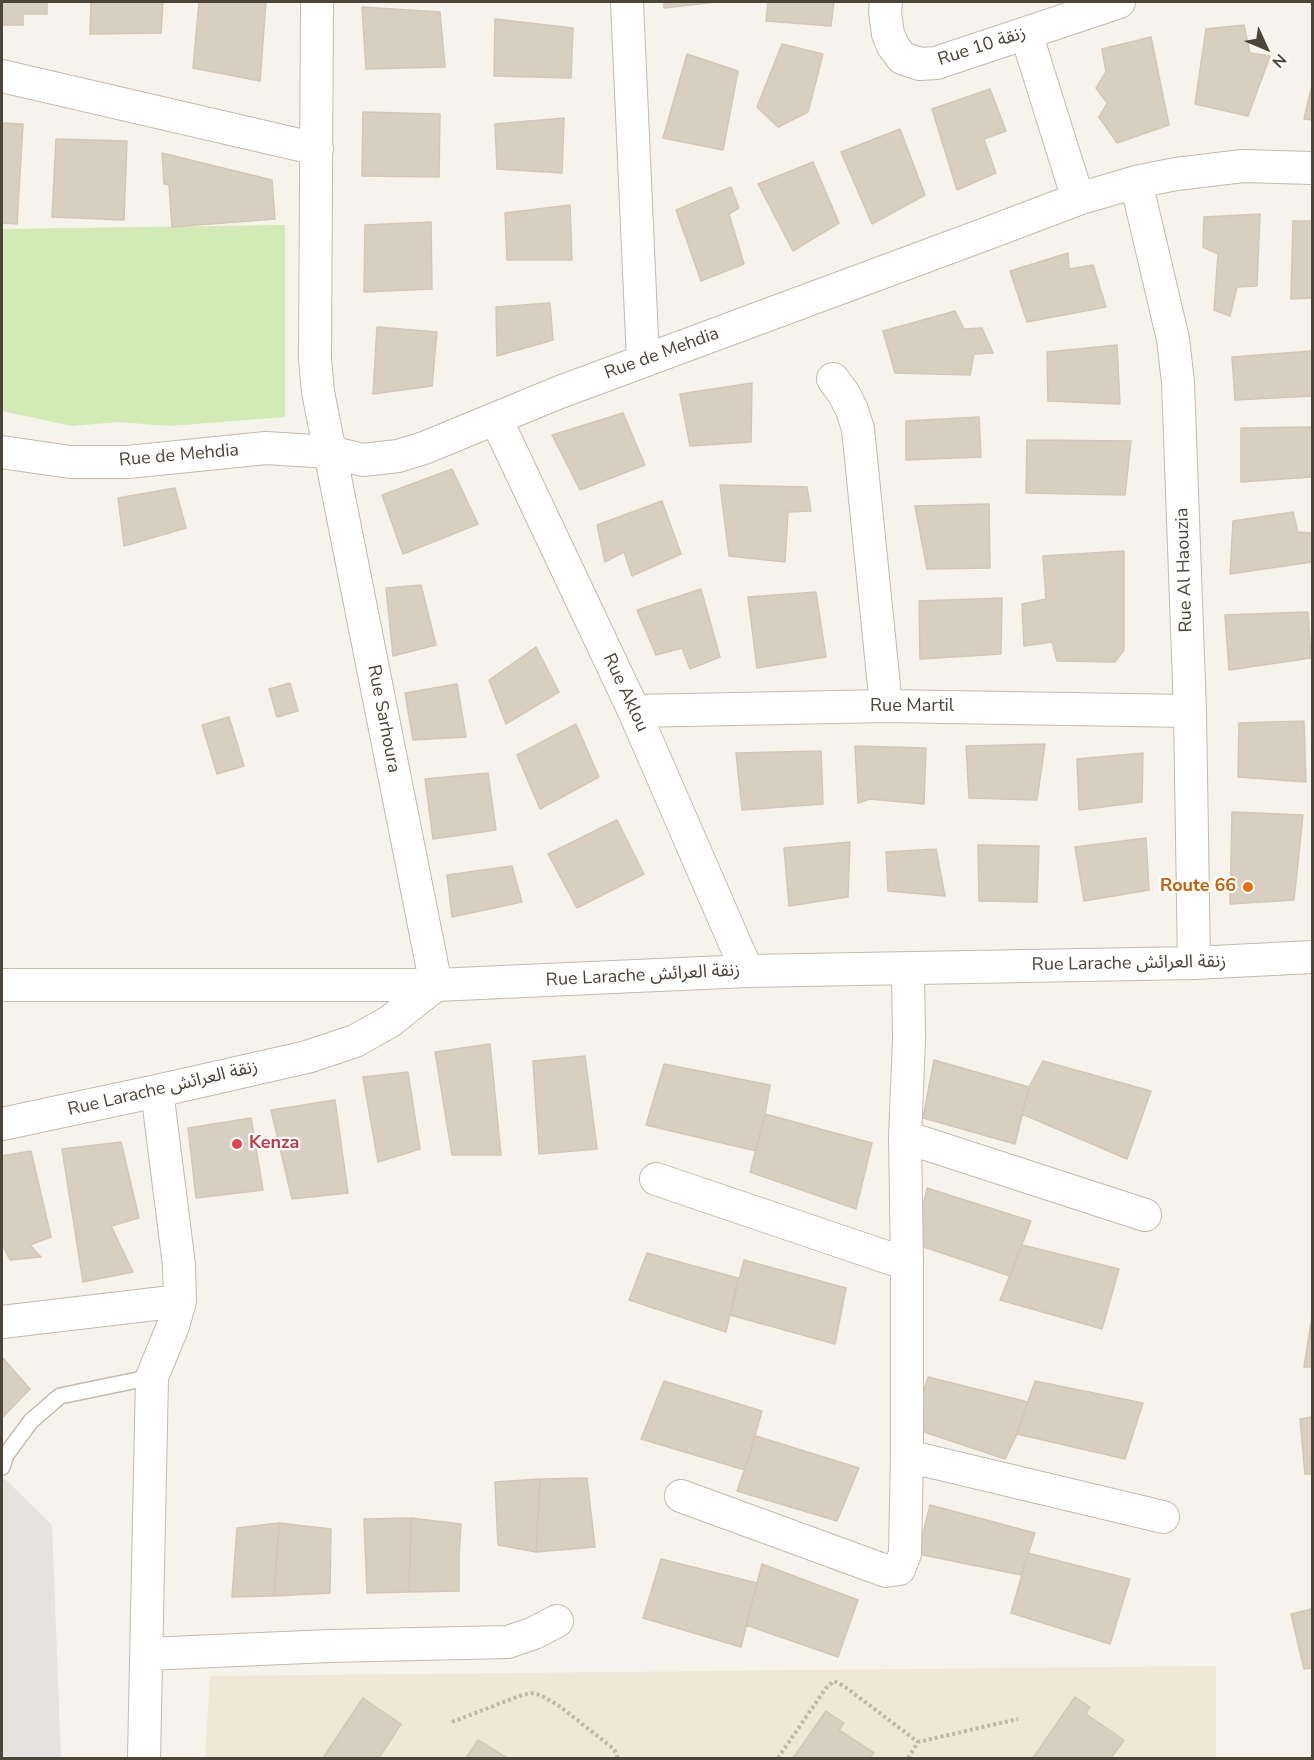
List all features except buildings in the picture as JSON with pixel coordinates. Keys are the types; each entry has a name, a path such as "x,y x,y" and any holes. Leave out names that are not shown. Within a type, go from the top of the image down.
{"street":[{"name":"Rue Sarhoura","path":"317,2 315,359 318,392 436,985"},
{"path":"627,2 643,360"},
{"name":"Rue 10 زنقة","path":"886,2 888,34 893,46 902,58 920,64 936,63 1119,2"},
{"path":"1026,33 1078,199"},
{"path":"2,76 317,149"},
{"name":"Rue de Mehdia","path":"2,452 70,462 128,462 266,448 330,452 363,460 398,456 424,448 643,360 1078,199 1136,182 1176,174 1243,166 1312,168"},
{"name":"Rue Al Haouzia","path":"1136,182 1173,339 1178,382 1190,711 1194,963"},
{"path":"833,379 844,394 858,429 886,706"},
{"name":"Rue Aklou","path":"496,419 634,711 747,971"},
{"name":"Rue Martil","path":"634,711 886,706 1190,711"},
{"name":"Rue Larache زنقة العرائش","path":"2,1124 307,1057 355,1041 389,1022 436,985 747,971 1194,963 1312,957"},
{"path":"681,1496 886,1571 899,1569 905,1554 907,1456 905,1137 909,1040 908,969"},
{"path":"2,985 436,985"},
{"path":"144,1758 152,1377 173,1326 180,1301 180,1265 157,1091"},
{"path":"905,1137 1145,1215"},
{"path":"656,1179 907,1264"},
{"path":"2,1322 180,1301"},
{"path":"907,1456 1163,1516"},
{"path":"147,1654 329,1646 508,1642 534,1633 557,1621"}],"lane":[{"path":"2,1467 6,1455 31,1420 60,1396 152,1377"}],"path":[{"path":"778,1758 826,1688 834,1681 844,1686 918,1742"},
{"path":"452,1722 531,1693 540,1695 558,1706 614,1749 618,1758"},
{"path":"908,1758 918,1742 1018,1719"}],"shaded area":[{"path":"2,1476 52,1525 61,1758 2,1758"},
{"path":"1216,1666 1216,1758 205,1758 210,1676"}],"green space":[{"path":"285,225 285,417 170,426 117,422 72,426 2,411 2,229"}],"place":[{"name":"Route 66","path":"1248,887"},
{"name":"Kenza","path":"237,1144"}]}
